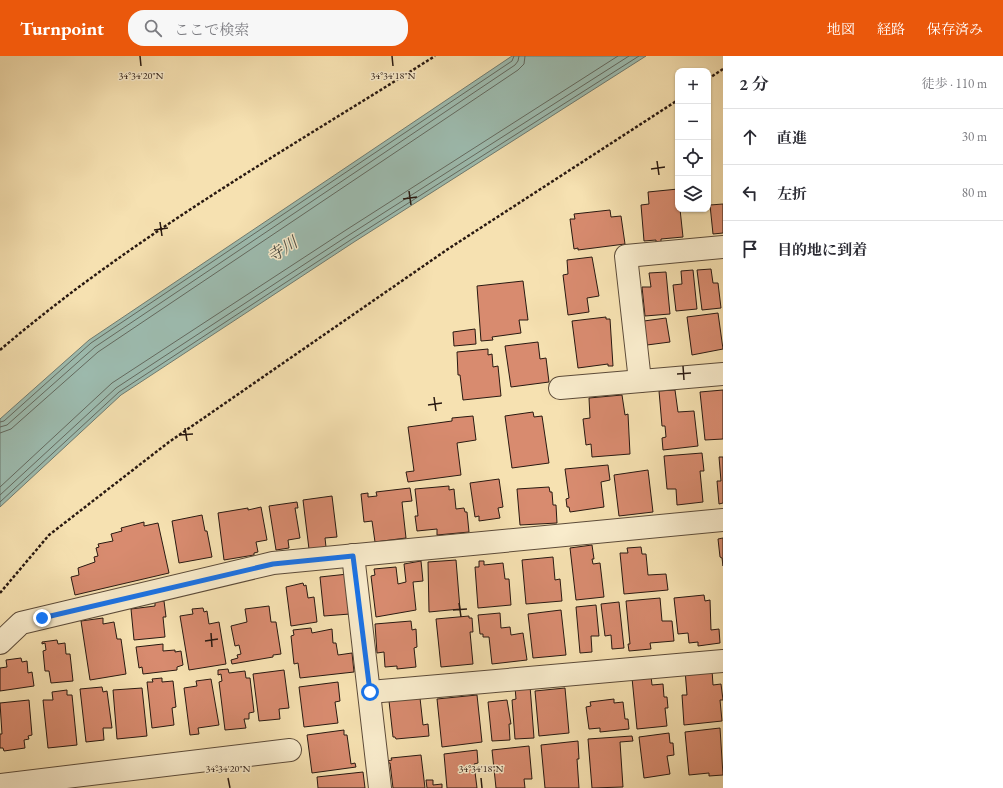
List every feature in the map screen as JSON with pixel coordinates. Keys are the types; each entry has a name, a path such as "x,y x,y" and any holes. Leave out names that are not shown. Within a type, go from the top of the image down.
{"street":[{"path":"640,381 626,256 723,247"},
{"path":"560,388 723,374"},
{"path":"0,643 20,623 273,564 723,520"},
{"path":"353,556 380,788"},
{"path":"370,692 723,661"},
{"path":"0,785 290,750"}],"path":[{"path":"0,350 47,310 180,216 435,56"},
{"path":"711,77 723,69"},
{"path":"0,593 49,535 169,442 448,249 675,102"}],"water":[{"name":"寺川","path":"512,56 646,56 354,242 121,395 0,507 0,419 89,340"}],"building":[{"path":"675,189 675,212 680,212 683,237 661,239 661,244 656,244 656,240 644,241 641,205 649,204 648,192"},
{"path":"723,204 723,233 713,234 711,205"},
{"path":"610,210 611,217 621,216 625,244 578,250 578,248 574,249 570,219 575,219 574,214"},
{"path":"592,257 599,296 587,298 589,312 568,315 563,275 568,274 567,260"},
{"path":"711,269 713,283 718,283 721,308 702,310 697,270"},
{"path":"693,270 697,309 676,311 673,285 682,284 681,271"},
{"path":"666,272 670,314 645,316 642,287 651,287 649,273"},
{"path":"523,281 528,320 519,320 521,333 492,337 493,340 481,341 477,286"},
{"path":"718,313 723,349 692,355 687,317"},
{"path":"606,317 606,319 610,319 613,366 608,366 608,364 578,368 572,321"},
{"path":"666,318 670,342 647,345 644,321"},
{"path":"475,329 476,344 454,346 453,332"},
{"path":"538,342 540,359 546,358 549,382 511,387 505,346"},
{"path":"488,349 488,355 492,354 493,367 498,366 501,396 463,400 460,375 458,375 457,352"},
{"path":"675,390 678,412 694,411 698,446 663,450 662,438 666,437 665,426 662,426 659,391"},
{"path":"723,390 723,439 705,440 700,392"},
{"path":"622,395 625,415 628,414 630,454 592,457 591,444 586,445 583,419 590,418 589,398"},
{"path":"533,412 534,417 542,416 549,463 512,468 505,416"},
{"path":"473,416 476,440 457,443 461,475 408,482 406,472 414,471 408,427 452,421 452,418"},
{"path":"702,453 704,471 700,471 703,502 677,505 676,489 667,489 664,456"},
{"path":"719,457 723,457 723,503 719,504 717,481 721,481"},
{"path":"608,465 610,480 601,482 604,507 570,512 569,507 567,507 566,499 569,498 565,469"},
{"path":"648,470 653,512 619,516 614,475"},
{"path":"499,479 503,507 498,508 500,518 479,521 479,516 475,517 470,483"},
{"path":"449,486 449,490 454,489 456,509 464,508 465,512 467,512 469,532 437,535 437,529 417,531 415,516 418,516 415,489"},
{"path":"549,487 550,492 552,492 553,505 556,505 557,523 520,525 517,489"},
{"path":"410,488 412,501 402,502 406,538 375,542 372,521 364,522 361,494 368,493 368,497 377,496 376,492"},
{"path":"332,496 337,537 325,538 326,547 309,549 303,500"},
{"path":"297,502 298,508 295,508 300,538 288,540 289,548 276,550 269,506"},
{"path":"261,507 267,540 256,542 258,552 254,553 254,555 224,560 218,513"},
{"path":"202,515 212,557 179,563 172,521"},
{"path":"144,522 144,526 158,523 169,573 75,595 71,577 79,575 78,568 95,562 94,557 98,556 96,548 99,547 98,544 113,541 111,534 122,531 121,528"},
{"path":"723,538 723,566 722,558 720,557 718,539"},
{"path":"592,545 594,559 592,559 593,564 600,563 604,597 576,600 570,548"},
{"path":"641,547 642,554 646,554 648,575 666,574 668,590 624,594 620,553 628,553 627,548"},
{"path":"553,557 555,580 560,579 562,601 526,604 522,560"},
{"path":"456,560 460,609 429,612 428,562"},
{"path":"421,561 423,581 413,582 416,610 376,617 371,576 375,575 374,569 396,567 398,584 406,582 404,564"},
{"path":"479,561 484,561 484,565 503,563 505,579 509,579 511,605 478,608 475,567 479,567"},
{"path":"348,574 350,614 324,616 320,577"},
{"path":"303,583 304,586 306,585 308,598 314,597 317,622 291,626 286,587"},
{"path":"704,595 705,601 710,600 711,630 719,629 720,643 698,646 698,642 689,643 688,633 678,634 674,598"},
{"path":"660,598 662,621 672,621 674,641 650,643 651,649 629,651 628,644 630,644 626,601"},
{"path":"164,601 166,617 163,617 165,637 134,640 131,609 155,606 155,602"},
{"path":"619,602 624,648 612,649 611,635 605,636 601,604"},
{"path":"596,605 599,636 591,636 592,652 580,653 576,607"},
{"path":"269,606 271,622 276,622 281,654 273,655 273,657 232,664 231,660 238,658 237,655 241,654 239,645 235,646 231,626 247,622 245,609"},
{"path":"203,608 204,612 207,611 209,624 219,622 226,664 189,670 180,616 193,614 192,609"},
{"path":"561,610 566,655 533,658 528,614"},
{"path":"500,613 501,628 510,627 511,635 523,633 527,660 492,664 489,637 483,637 483,634 480,634 478,615"},
{"path":"469,616 469,618 472,618 473,632 470,632 473,664 441,667 436,619"},
{"path":"103,618 103,624 114,622 117,639 121,639 126,674 90,680 81,621"},
{"path":"411,621 412,630 416,629 417,647 414,648 416,667 397,669 397,666 385,667 384,652 377,653 375,624"},
{"path":"311,628 312,633 332,629 333,643 336,643 338,655 352,653 354,672 300,678 298,663 294,664 291,636 294,635 293,630"},
{"path":"57,640 58,644 65,643 66,654 70,654 73,681 51,683 49,671 45,671 43,651 46,650 45,643 42,644 42,642"},
{"path":"163,644 163,651 181,651 183,665 177,667 177,670 143,674 142,667 139,668 136,647"},
{"path":"21,658 22,662 27,661 28,673 32,672 34,686 0,691 0,668 7,667 6,660"},
{"path":"228,669 229,673 245,671 246,678 250,678 254,712 249,713 249,719 244,719 246,728 225,730 219,682 222,681 221,674 218,675 218,670"},
{"path":"284,670 289,708 279,709 280,719 259,721 253,674"},
{"path":"685,670 712,670 713,685 721,684 723,700 720,700 722,721 684,725 682,695 687,695"},
{"path":"651,676 652,685 663,684 664,697 667,697 668,708 665,708 667,726 637,729 632,678"},
{"path":"162,678 162,682 173,681 176,707 172,708 174,725 152,728 147,682 153,682 152,679"},
{"path":"211,679 219,725 198,728 199,734 190,735 184,688 197,686 196,681"},
{"path":"338,682 340,701 335,702 338,723 304,727 299,687"},
{"path":"530,686 534,738 515,739 512,700 516,699 515,687"},
{"path":"102,687 103,692 107,691 112,728 103,728 104,740 86,742 80,689"},
{"path":"142,688 147,736 117,739 113,690"},
{"path":"565,688 569,733 539,736 535,691"},
{"path":"67,690 67,695 72,695 77,745 48,748 43,700 53,700 52,692"},
{"path":"477,695 482,742 442,747 437,699"},
{"path":"420,698 423,725 428,724 429,736 396,739 393,737 389,701"},
{"path":"614,699 614,703 623,702 625,719 628,719 629,729 600,732 600,728 589,729 586,707 591,706 590,702"},
{"path":"29,700 32,735 28,736 29,739 24,740 25,748 4,751 3,748 0,748 0,734 2,734 0,703"},
{"path":"507,700 511,724 509,724 510,740 492,741 488,702"},
{"path":"720,728 723,775 709,776 709,773 689,775 685,732"},
{"path":"344,730 344,735 347,735 351,764 355,763 356,767 312,773 307,735"},
{"path":"669,733 670,743 673,743 674,755 667,756 670,774 644,778 639,737"},
{"path":"632,736 633,741 620,742 623,787 592,788 588,739"},
{"path":"578,741 579,759 577,759 579,788 545,788 541,745"},
{"path":"529,746 532,779 524,779 525,788 496,788 492,750"},
{"path":"477,750 478,763 474,764 477,788 447,788 444,754"},
{"path":"421,755 425,788 393,788 390,763 386,763 386,761 392,760 391,758"},
{"path":"363,772 365,788 318,788 317,777"},
{"path":"426,780 433,780 433,785 442,784 442,788 427,788"}],"route":[{"path":"42,618 273,564 353,556 370,692"}]}
